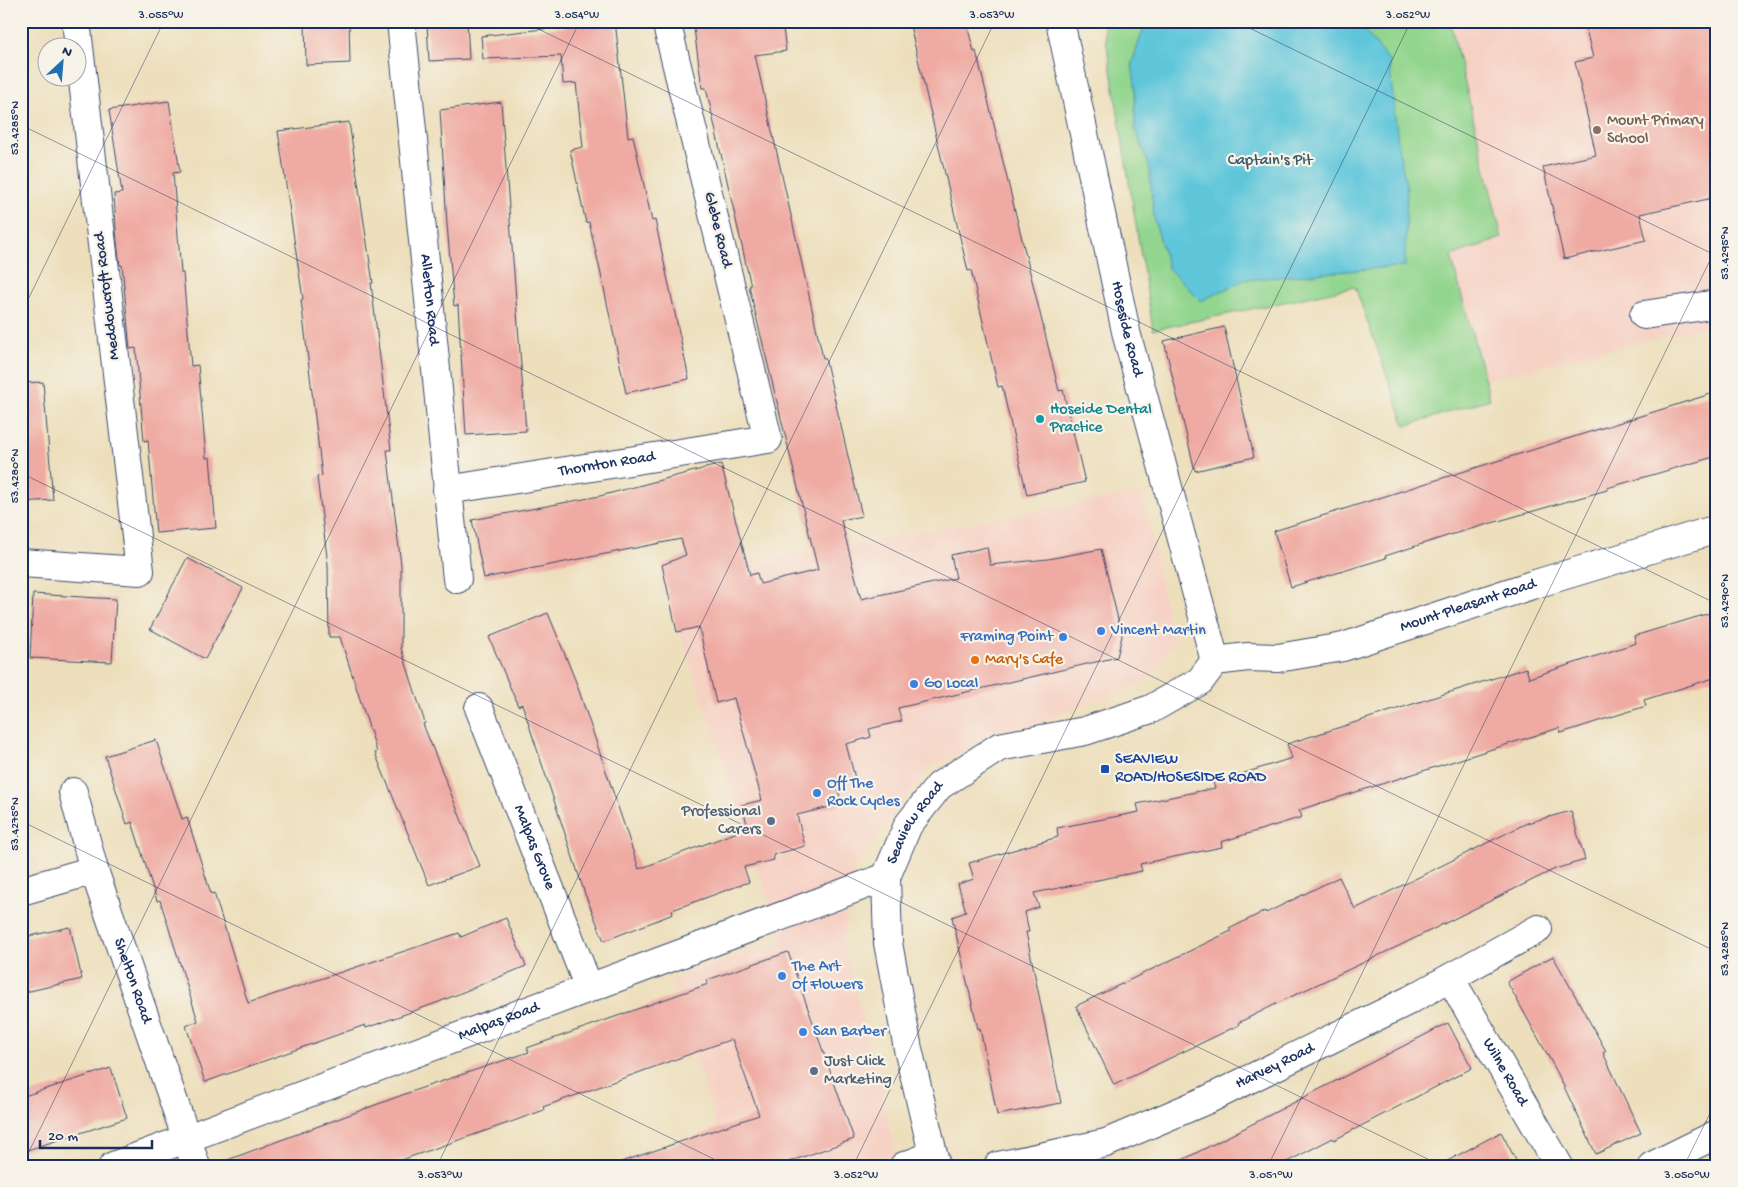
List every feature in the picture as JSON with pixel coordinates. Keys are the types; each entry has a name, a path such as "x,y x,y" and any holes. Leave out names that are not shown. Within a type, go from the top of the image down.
{"street":[{"name":"Meddowcroft Road","path":"21,563 140,571 76,21"},
{"name":"Allerton Road","path":"401,21 457,579"},
{"name":"Glebe Road","path":"666,21 768,439"},
{"name":"Hoseside Road","path":"1060,21 1127,336 1215,661"},
{"path":"1644,315 1717,304"},
{"name":"Thornton Road","path":"448,490 768,439"},
{"name":"Mount Pleasant Road","path":"1215,661 1248,657 1278,658 1343,647 1532,585 1717,529"},
{"name":"Seaview Road","path":"934,1160 908,1049 888,943 886,878 908,825 939,786 999,746 1085,731 1151,709 1200,681 1215,661"},
{"name":"Malpas Grove","path":"479,708 589,988"},
{"name":"Shelton Road","path":"73,792 94,870 196,1166"},
{"path":"21,891 94,870"},
{"name":"Malpas Road","path":"112,1166 886,878"},
{"name":"Harvey Road","path":"998,1166 1106,1143 1209,1099 1410,1000 1538,929"},
{"name":"Wilne Road","path":"1450,978 1559,1166"},
{"path":"1652,1166 1707,1138"},
{"path":"904,1166 934,1160"}],"shaded area":[{"name":"Mount Primary School","path":"1450,21 1717,21 1717,331 1709,326 1486,379 1450,256 1502,238"},
{"path":"1142,492 1173,643 1148,680 930,766 856,866 843,939 899,1166 729,1166 671,979 782,942 662,578"}],"green space":[{"name":"Captain's Pit","path":"1103,21 1450,21 1502,238 1451,256 1490,399 1405,426 1355,287 1153,330"}],"water":[{"path":"1146,21 1357,21 1389,61 1399,151 1407,189 1405,266 1244,280 1201,301 1168,268 1154,218 1149,165 1135,129 1135,84 1132,63"}],"building":[{"path":"305,21 349,21 350,63 306,65"},
{"path":"467,21 469,59 429,61 427,23"},
{"path":"615,21 628,137 633,136 652,221 655,220 689,379 626,393 589,222 586,223 570,150 583,147 576,83 563,84 561,56 483,59 481,36"},
{"path":"693,21 782,21 786,51 755,55 823,358 825,358 862,516 841,520 861,599 956,578 951,555 987,547 990,565 1048,559 1101,549 1122,636 1117,657 898,708 902,721 869,729 871,737 846,744 855,778 836,783 842,804 797,815 805,846 773,855 774,860 744,867 749,882 672,910 673,914 604,941 585,894 522,704 518,706 489,637 548,613 576,682 639,869 748,828 742,805 762,800 734,698 716,703 699,627 677,632 662,565 686,555 681,539 484,578 472,520 600,496 721,464 750,575 757,573 760,584 818,570 749,286 751,286 706,88 702,88"},
{"path":"909,21 966,21 974,52 976,51 1059,391 1063,390 1085,482 1027,495 1002,386 998,387 971,270 968,271"},
{"path":"1584,21 1712,21 1717,40 1717,197 1640,214 1646,240 1564,259 1543,167 1596,155 1575,62 1593,58"},
{"path":"169,101 180,172 173,173 191,366 198,365 206,458 210,457 216,528 156,533 148,440 144,441 136,348 130,349 122,265 120,265 117,242 114,194 122,193 109,110"},
{"path":"501,102 526,431 466,435 458,305 454,306 440,110"},
{"path":"349,122 373,283 371,283 391,450 387,450 401,565 401,648 425,723 423,724 480,866 429,885 375,753 377,752 340,637 329,637 328,565 317,477 322,476 301,300 303,299 278,131"},
{"path":"1224,327 1254,457 1195,471 1164,341"},
{"path":"43,382 53,500 21,502 21,383"},
{"path":"1717,392 1717,456 1450,535 1385,556 1386,558 1291,587 1274,531"},
{"path":"187,558 243,588 205,659 150,629"},
{"path":"33,594 116,599 112,662 30,658"},
{"path":"1717,611 1717,677 1644,700 1646,706 1561,733 1559,728 1299,810 1302,817 1221,842 1222,847 1140,864 1142,871 1034,893 1039,907 1025,912 1029,932 1026,932 1061,1103 997,1115 980,1028 978,1029 952,917 966,912 958,884 974,879 969,863 1058,837 1057,828 1139,812 1137,804 1215,788 1213,783 1292,758 1287,744 1526,668 1529,678 1636,643 1634,636"},
{"path":"156,740 182,819 187,817 211,894 214,893 248,1003 459,933 461,937 506,918 526,966 439,1002 366,1028 365,1025 205,1082 186,1026 198,1021 160,900 157,901 132,822 127,824 105,756"},
{"path":"1571,811 1585,860 1555,869 1286,999 1238,1023 1239,1025 1114,1085 1076,1006 1231,931 1229,929 1265,911 1266,913 1339,877 1355,909 1527,823"},
{"path":"70,927 82,979 21,993 21,938"},
{"path":"788,952 854,1139 777,1166 622,1166 621,1162 759,1115 732,1039 543,1107 544,1110 384,1166 222,1166 222,1162 413,1091 529,1052 527,1048 708,984 707,980"},
{"path":"1553,956 1606,1051 1603,1053 1641,1133 1596,1154 1557,1072 1507,982"},
{"path":"1448,1023 1472,1068 1334,1140 1333,1138 1279,1166 1171,1166"},
{"path":"111,1068 127,1118 21,1152 21,1097"},
{"path":"1501,1132 1519,1166 1438,1166"}],"place":[{"name":"Mount Primary School","path":"1597,130"},
{"name":"Hoseide Dental Practice","path":"1040,419"},
{"name":"Vincent Martin","path":"1101,631"},
{"name":"Framing Point","path":"1063,637"},
{"name":"Mary's Cafe","path":"975,660"},
{"name":"Go Local","path":"914,684"},
{"name":"SEAVIEW ROAD/HOSESIDE ROAD","path":"1105,769"},
{"name":"Off The Rock Cycles","path":"817,793"},
{"name":"Professional Carers","path":"771,821"},
{"name":"The Art Of Flowers","path":"782,976"},
{"name":"San Barber","path":"803,1032"},
{"name":"Just Click Marketing","path":"814,1071"}]}
